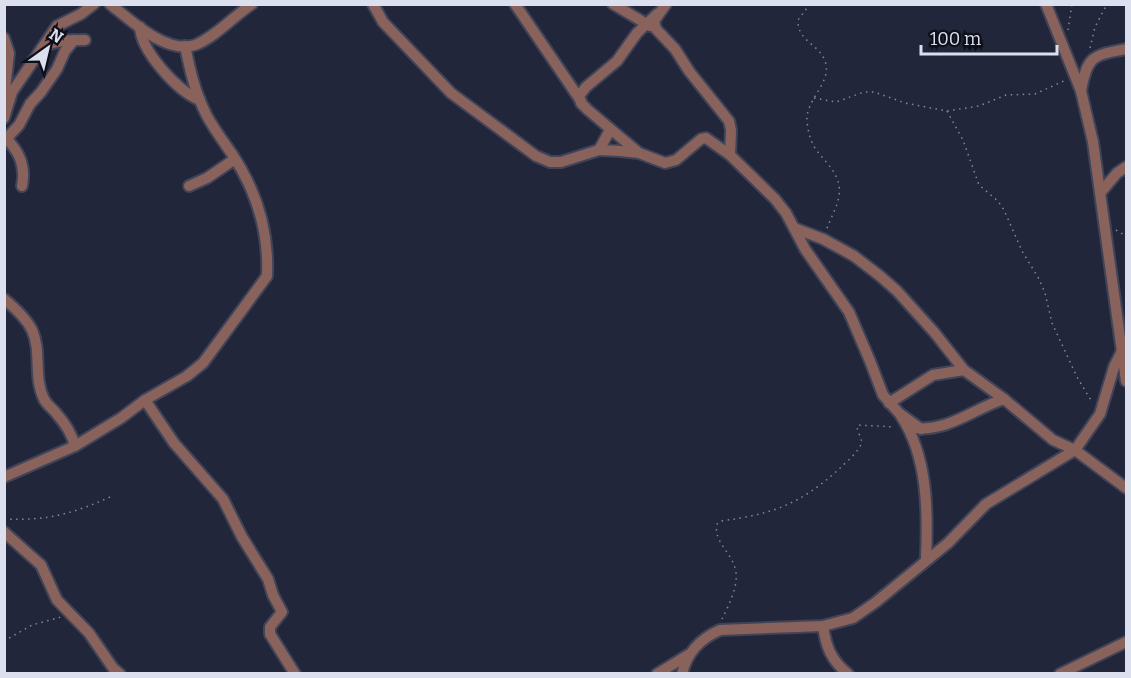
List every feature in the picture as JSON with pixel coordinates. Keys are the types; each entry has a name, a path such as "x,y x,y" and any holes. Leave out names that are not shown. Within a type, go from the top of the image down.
{"street":[{"path":"4,118 10,99 57,26 81,14 94,4"},
{"path":"110,4 153,37 171,45 185,46 206,39 252,4"},
{"path":"373,4 383,22 451,93 536,156 550,162 561,162 599,150 639,153 665,163 676,160 695,143 706,138 729,155 775,199 786,213 805,249 849,312 883,395 899,413 921,429"},
{"path":"515,4 580,101 610,130 639,153"},
{"path":"613,4 651,26 675,49 689,71 729,121 731,130 729,155"},
{"path":"639,153 580,101 579,96 651,26 657,14 666,4"},
{"path":"1046,4 1081,91 1093,142 1126,381"},
{"path":"140,27 144,44 161,67 191,97 200,100"},
{"path":"4,38 9,52 4,90 10,99"},
{"path":"22,186 23,163 6,137 19,124 30,104 57,69 65,51 80,40 48,44 41,49"},
{"path":"4,477 75,446 145,400 168,388 203,363 267,276 260,213 255,197 200,100 192,80 185,46"},
{"path":"1081,91 1084,72 1089,61 1100,55 1126,49"},
{"path":"599,150 610,130"},
{"path":"189,186 207,178 234,159"},
{"path":"1101,192 1126,166"},
{"path":"794,228 824,239 854,256 897,291 964,370 1004,399 1053,440 1075,450 1126,488"},
{"path":"4,299 32,329 35,338 36,372 41,393 64,424 75,446"},
{"path":"682,674 689,655 698,644 713,633 731,629 823,626 852,618 883,596 948,543 986,504 1075,450 1100,414 1114,367 1123,349"},
{"path":"889,403 933,375 964,370"},
{"path":"908,427 921,429 942,427 1004,399"},
{"path":"145,400 174,443 223,499 242,537 268,579 273,596 282,612 270,627 270,634 295,674"},
{"path":"899,413 908,427 926,498 926,559"},
{"path":"4,532 41,566 57,600 89,633 113,668 120,674"},
{"path":"823,626 826,646 838,665 848,674"},
{"path":"1060,674 1126,642"},
{"path":"657,674 689,655"}],"path":[{"path":"810,4 798,20 799,29 802,36 820,52 826,62 824,79 807,111 810,137 815,148 834,169 839,186 836,205 824,239"},
{"path":"1066,49 1072,4"},
{"path":"1089,61 1090,41 1107,4"},
{"path":"814,98 836,102 874,92 905,103 947,111 979,106 1006,95 1035,94 1075,76"},
{"path":"947,111 963,140 979,185 998,201 1004,210 1022,251 1039,279 1052,323 1066,355 1100,414"},
{"path":"713,633 727,610 737,577 733,562 717,534 717,524 721,521 770,513 809,494 860,447 862,442 857,428 859,424 908,427"},
{"path":"4,519 38,520 72,512 110,497"},
{"path":"4,641 32,625 71,615"}]}
